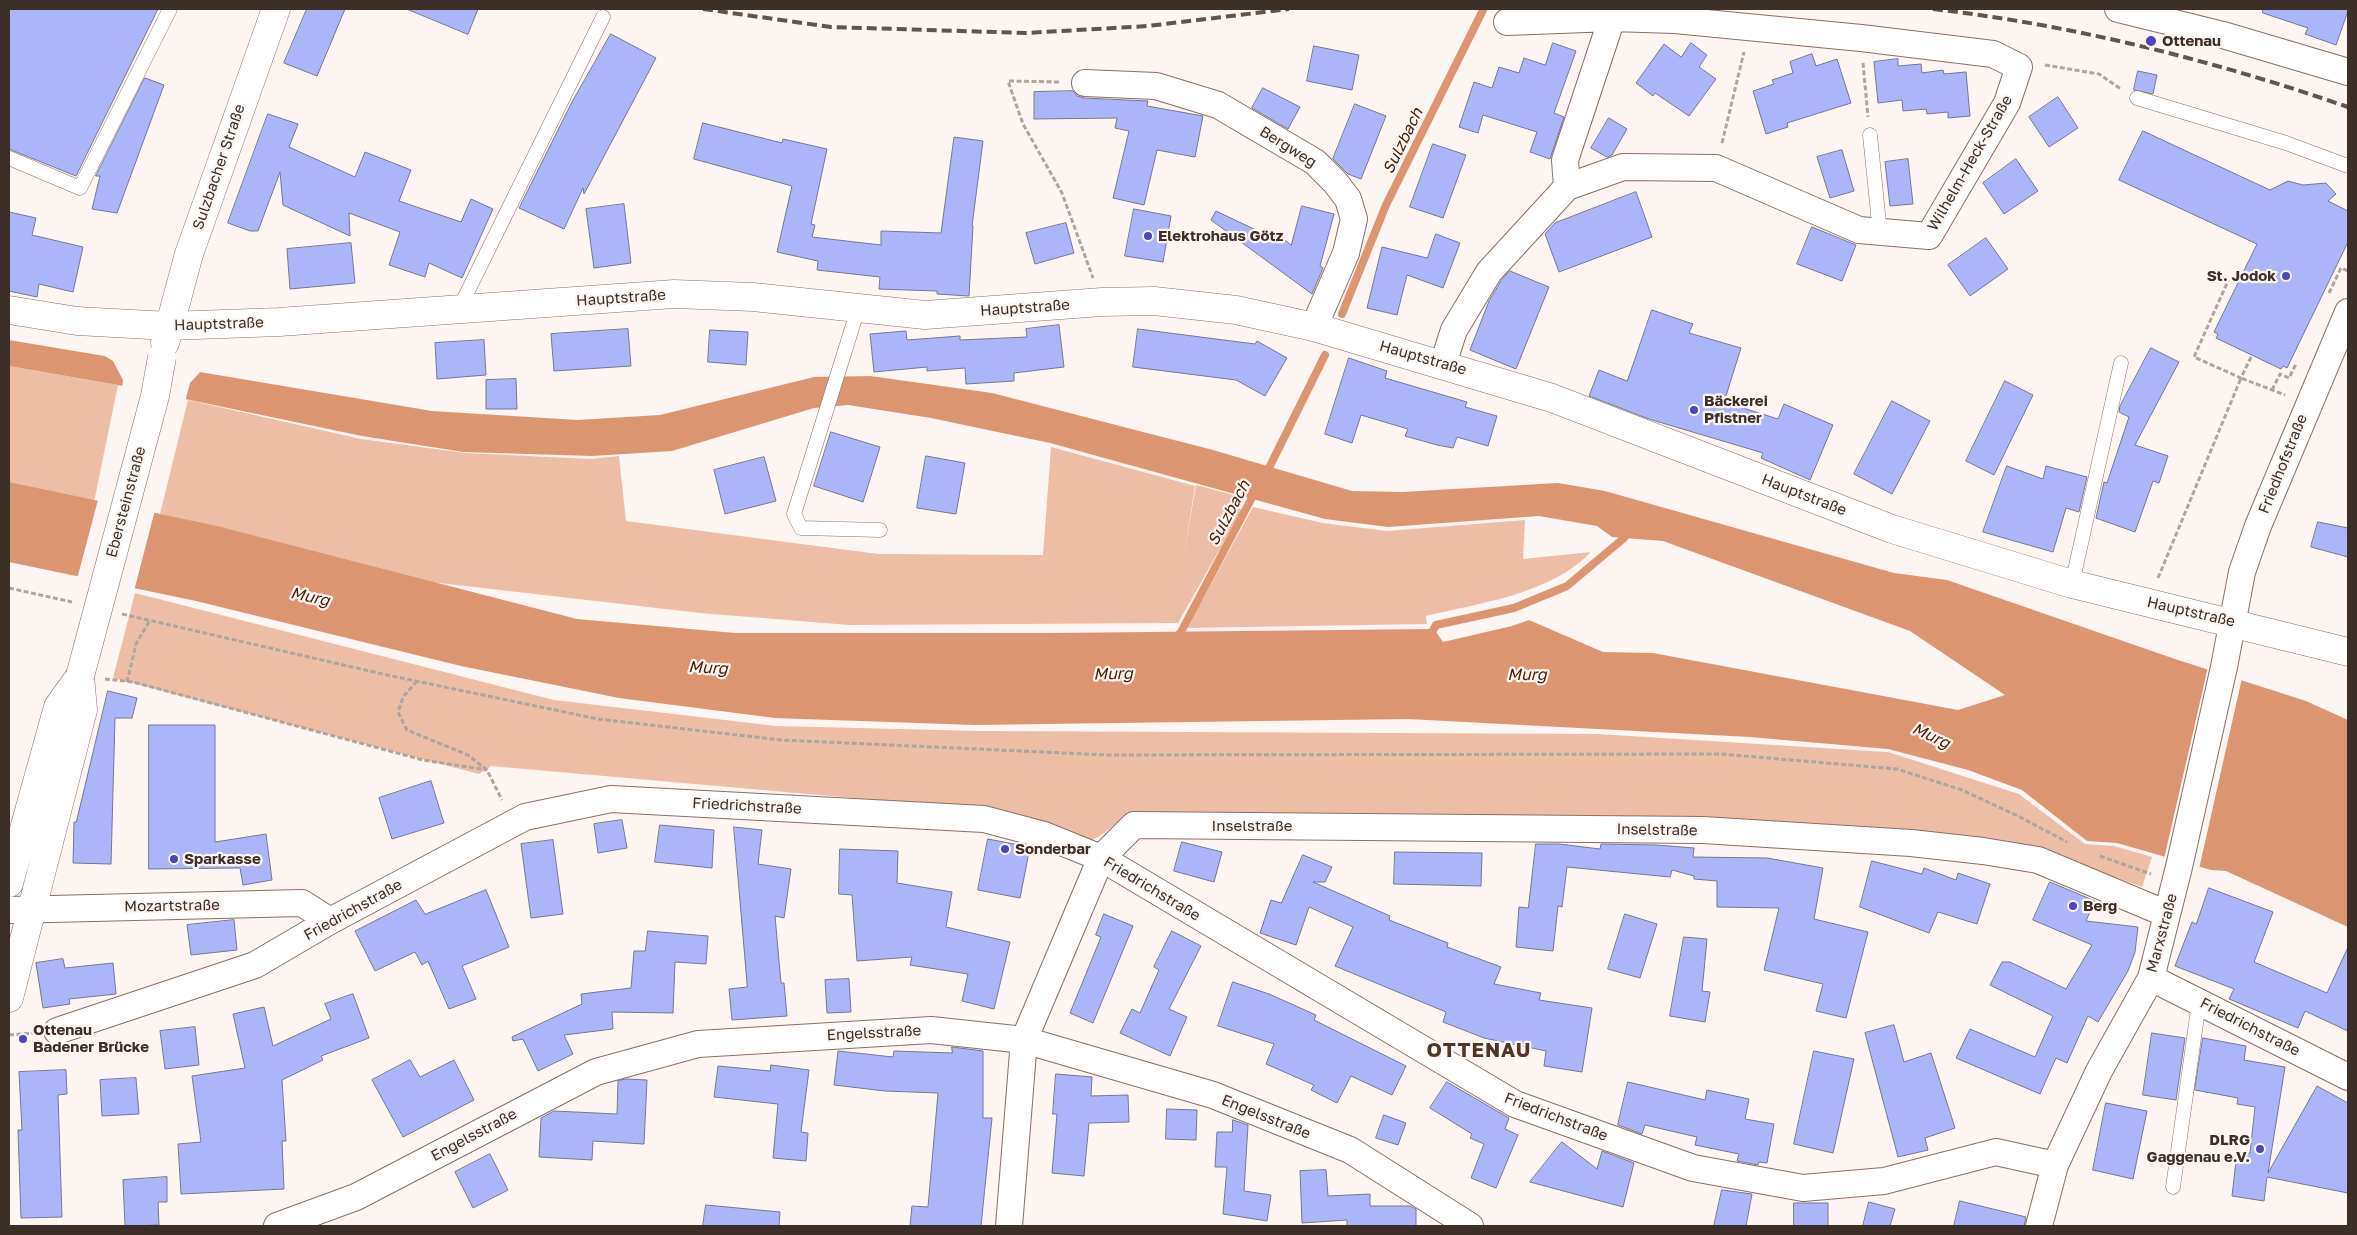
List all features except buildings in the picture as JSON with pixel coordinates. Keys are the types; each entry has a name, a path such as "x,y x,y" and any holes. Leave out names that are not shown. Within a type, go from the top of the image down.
{"street":[{"name":"Sulzbacher Straße","path":"169,326 188,254 276,9"},
{"path":"2118,9 2222,35 2348,72"},
{"path":"1567,187 1565,160 1612,18"},
{"path":"1507,22 1612,18 1675,20 1750,29 1861,38 1993,54 2019,67"},
{"name":"Wilhelm-Heck-Straße","path":"1443,364 1454,330 1488,272 1567,187 1624,167 1716,168 1859,230 1929,236 2008,103 2019,67"},
{"name":"Bergweg","path":"1086,83 1156,86 1218,105 1315,162 1335,182 1348,199 1354,219 1346,253 1314,327"},
{"name":"Hauptstraße","path":"9,310 77,321 169,326 279,322 674,294 753,298 925,315 1102,302 1154,301 1236,310 1314,327 1552,398 1892,529 2072,584 2234,622 2348,652"},
{"name":"Friedhofstraße","path":"2234,622 2242,572 2258,526 2348,312"},
{"name":"Ebersteinstraße","path":"9,998 20,909 83,710 80,676 155,396 169,326"},
{"name":"Marxstraße","path":"2039,1226 2055,1165 2099,1071 2151,978 2179,867 2234,622"},
{"name":"Ebersteinstraße","path":"9,883 58,707 80,676"},
{"name":"Friedrichstraße","path":"57,1030 256,965 330,921 525,817 611,799 984,819 1044,835 1101,858 1515,1104 1693,1168 1803,1188 1884,1181 1996,1152 2055,1165"},
{"name":"Inselstraße","path":"1101,858 1134,825 1703,830 1911,843 1983,850 2038,860 2167,914"},
{"path":"1009,1226 1024,1040 1101,858"},
{"name":"Mozartstraße","path":"20,909 302,903 330,921"},
{"name":"Friedrichstraße","path":"2151,978 2348,1077"},
{"name":"Engelsstraße","path":"277,1226 356,1197 596,1072 698,1044 931,1030 1024,1040 1214,1095 1350,1150 1470,1226"}],"lane":[{"path":"9,158 80,188 170,9"},
{"path":"459,309 603,17"},
{"path":"2137,98 2286,143 2348,166"},
{"path":"1870,135 1880,233"},
{"path":"858,309 794,514 801,528 880,530"},
{"path":"2072,584 2120,363"},
{"path":"2173,1187 2199,1002"}],"path":[{"path":"1716,168 1750,29"},
{"path":"1861,38 1870,135"},
{"path":"2019,67 2048,65 2099,74 2119,88"},
{"path":"1086,83 1008,81 1023,124 1062,193 1102,302"},
{"path":"2224,279 2228,281 2194,357 2281,394"},
{"path":"2156,583 2240,378 2252,354"},
{"path":"9,588 82,604"},
{"path":"121,613 417,681 598,719 781,740 1107,754 1721,754 1897,769 1962,790 2068,842"},
{"path":"127,682 136,644 150,620"},
{"path":"80,676 127,682 423,760 487,770"},
{"path":"417,681 403,697 398,712 407,730 468,755 487,770 513,823"},
{"path":"2092,853 2142,871"}],"shaded area":[{"path":"9,366 118,385 94,502 9,482"},
{"path":"188,400 361,439 465,453 590,459 619,456 626,521 878,554 1043,555 1051,447 1195,486 1184,555 1196,485 1241,497 1234,506 1242,510 1178,623 849,625 700,613 422,581 160,514"},
{"path":"1253,507 1323,523 1387,531 1525,520 1523,559 1591,552 1575,566 1556,578 1514,595 1426,616 1427,624 1187,628"},
{"path":"135,593 554,700 776,726 980,731 1597,734 1888,752 2019,794 2085,844 2114,846 2152,857 2142,887 2047,853 1928,832 1695,817 1128,816 1090,841 989,810 491,766 479,774 113,678"}],"water":[{"name":"Murg","path":"9,340 432,411 577,420 660,415 814,377 870,376 992,393 1213,450 1352,491 1402,492 1558,483 1605,491 1894,573 1947,580 2175,659 2306,701 2348,720 2348,927 2226,871 2211,870 2117,843 2087,841 2022,790 1968,770 1888,749 1750,737 1408,719 974,725 775,718 619,698 461,666 196,601 9,562 9,482 217,526 577,619 735,633 1052,633 1434,629 1443,642 1512,626 1529,620 1603,652 1653,653 1958,710 2005,695 1910,631 1663,541 1612,537 1597,526 1539,516 1388,527 1325,519 1050,443 931,418 848,405 814,408 672,451 592,456 463,452 362,436 118,385 9,366"}],"pier":[{"path":"100,353 202,370 190,383 185,402 122,388 123,380 113,361"},
{"path":"98,500 155,510 134,591 77,579"},
{"path":"2208,667 2242,678 2199,869 2164,859"}],"waterway":[{"name":"Sulzbach","path":"1342,314 1386,205 1483,10"},
{"name":"Sulzbach","path":"1266,474 1325,355"},
{"name":"Sulzbach","path":"1174,639 1181,632 1256,490"},
{"path":"1429,638 1436,625 1514,608 1567,586 1624,538 1629,530"}],"railway":[{"path":"703,9 831,27 1026,33 1148,26 1289,9"},
{"path":"1933,9 2039,25 2144,47 2247,75 2348,107"}],"place":[{"name":"Ottenau","path":"2151,41"},
{"name":"Elektrohaus Götz","path":"1148,236"},
{"name":"St. Jodok","path":"2286,276"},
{"name":"Bäckerei Pfistner","path":"1694,410"},
{"name":"Sonderbar","path":"1005,849"},
{"name":"Sparkasse","path":"174,859"},
{"name":"Berg","path":"2073,906"},
{"name":"Ottenau Badener Brücke","path":"23,1039"},
{"name":"DLRG Gaggenau e.V.","path":"2260,1149"}],"district":[{"name":"OTTENAU","path":"1479,1051"}]}
